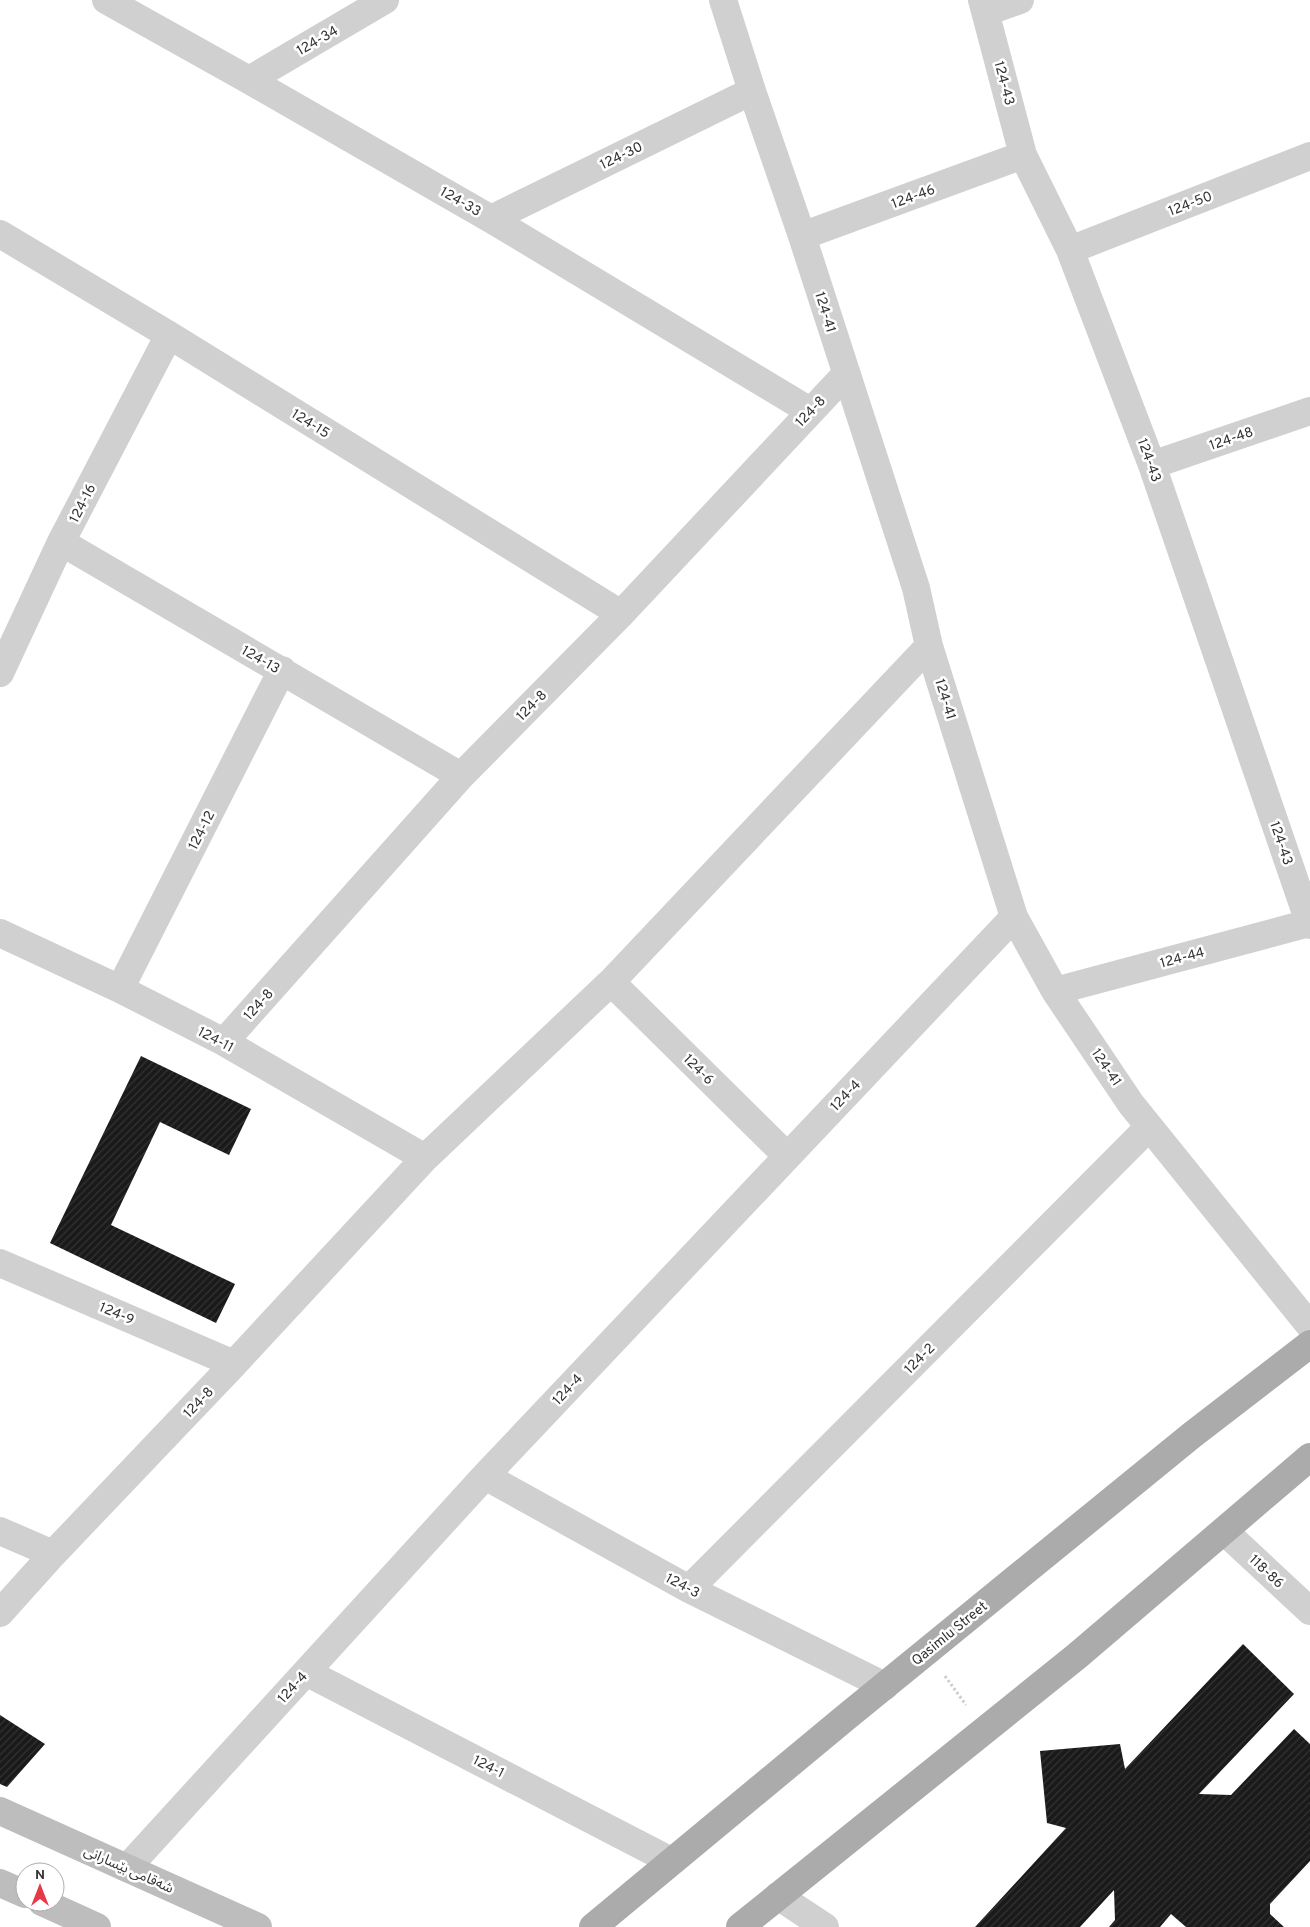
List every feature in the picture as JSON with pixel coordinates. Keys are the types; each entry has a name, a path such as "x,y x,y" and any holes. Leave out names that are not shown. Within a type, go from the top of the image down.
{"main road":[{"name":"Qasimlu Street","path":"593,1927 1192,1435 1310,1344"},
{"path":"740,1927 1077,1656 1310,1457"},
{"name":"شەقامی بێسارانی","path":"0,1810 258,1927"},
{"path":"0,1883 15,1890"},
{"path":"64,1912 97,1927"}],"street":[{"name":"124-33","path":"106,0 491,219 810,411"},
{"name":"124-34","path":"249,80 385,0"},
{"name":"124-41","path":"723,0 916,588 929,646 1014,917 1055,990 1131,1104 1310,1326"},
{"path":"984,6 1020,0"},
{"name":"124-43","path":"984,6 1023,155 1070,250 1152,465 1310,924"},
{"name":"124-30","path":"491,219 752,91"},
{"name":"124-46","path":"802,236 1023,155"},
{"name":"124-50","path":"1070,250 1310,156"},
{"name":"124-15","path":"0,234 169,335 621,614"},
{"name":"124-16","path":"0,673 62,542 169,335"},
{"name":"124-8","path":"224,1042 461,776 621,614 846,374"},
{"name":"124-48","path":"1152,465 1310,411"},
{"name":"124-13","path":"62,542 461,776"},
{"name":"124-8","path":"0,1613 53,1554 426,1158 611,982 929,646"},
{"name":"124-12","path":"120,989 282,670"},
{"name":"124-4","path":"127,1868 485,1476 1014,917"},
{"name":"124-44","path":"1055,990 1310,924"},
{"name":"124-11","path":"0,933 120,989 224,1042 426,1158"},
{"name":"124-6","path":"611,982 787,1156"},
{"name":"124-2","path":"689,1589 1149,1127"},
{"name":"124-9","path":"0,1263 234,1364"},
{"name":"124-3","path":"485,1476 689,1589 885,1686"},
{"path":"0,1531 53,1554"},
{"name":"118-86","path":"1224,1531 1310,1611"},
{"name":"124-1","path":"306,1672 671,1861"},
{"path":"778,1896 826,1927"}],"path":[{"path":"926,1652 985,1730"}],"building":[{"path":"141,1056 251,1109 229,1155 160,1122 111,1225 235,1284 216,1323 50,1243"},
{"path":"1243,1644 1294,1694 1199,1794 1231,1795 1294,1729 1310,1744 1310,1861 1270,1904 1270,1914 1284,1927 1186,1927 1171,1914 1160,1927 1109,1927 1115,1920 1114,1890 1080,1927 975,1927 1066,1828 1047,1823 1040,1751 1120,1744 1125,1769"},
{"path":"0,1715 45,1744 7,1787 0,1784"}]}
